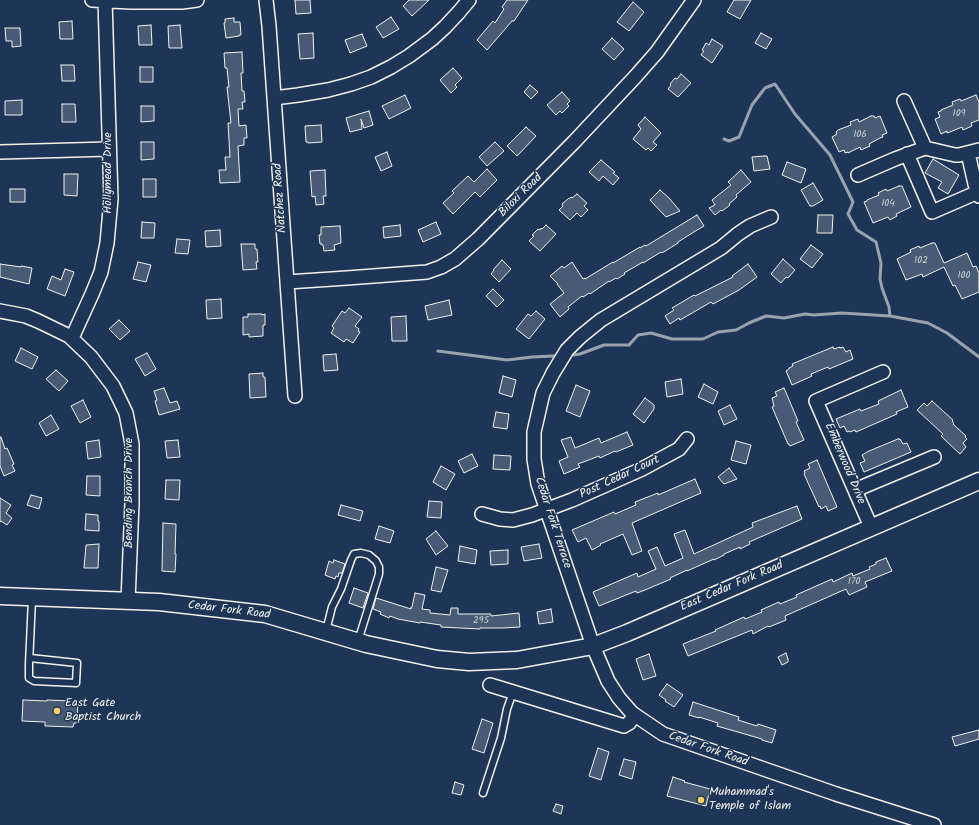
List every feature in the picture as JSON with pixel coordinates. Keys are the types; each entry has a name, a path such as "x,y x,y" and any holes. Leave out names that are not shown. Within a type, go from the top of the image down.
{"street":[{"path":"92,0 131,2 182,2 197,0"},
{"name":"Hollymead Drive","path":"72,338 101,272 107,243 111,199 105,0"},
{"name":"Natchez Road","path":"266,0 295,396"},
{"path":"274,98 298,96 328,90 351,84 378,74 409,56 432,39 450,22 469,0"},
{"name":"Biloxi Road","path":"287,282 427,272 441,267 455,259 489,228 574,142 635,77 656,52 694,0"},
{"path":"904,101 925,148"},
{"path":"858,175 907,154 925,148 955,155 974,152 975,184 978,194 932,212 907,154"},
{"path":"0,152 109,149"},
{"name":"Cedar Fork Terrace","path":"635,715 619,698 608,681 592,646 538,484 534,459 534,432 543,393 567,350 601,320 721,248 750,226 771,217"},
{"name":"Bending Branch Drive","path":"0,310 26,316 72,338 91,357 113,386 126,413 132,444 132,503 128,601"},
{"name":"Emberwood Drive","path":"871,527 816,401 883,372"},
{"name":"Post Cedar Court","path":"482,514 500,519 512,520 532,515 572,500 652,465 679,449 687,439"},
{"path":"855,490 934,457"},
{"name":"East Cedar Fork Road","path":"477,661 517,660 592,646 627,633 979,481"},
{"name":"Cedar Fork Road","path":"0,596 159,602 265,614 358,641 436,659 469,662 477,661"},
{"path":"490,685 624,726 635,715"},
{"name":"Cedar Fork Road","path":"635,715 663,734 836,794 934,825"}],"lane":[{"path":"326,632 332,607 341,589 354,554 361,553 369,555 376,561 379,567 379,574 358,641"},
{"path":"30,658 77,663 76,683 34,681 29,678 32,597"},
{"path":"483,793 501,738 507,709 513,692"}],"building":[{"path":"295,0 310,0 311,13 296,14"},
{"path":"409,0 429,0 412,16 403,6"},
{"path":"507,0 528,0 514,21 512,21 487,50 477,40 493,21 495,23 504,9 502,7"},
{"path":"734,0 751,0 740,19 727,12"},
{"path":"633,2 644,12 629,31 617,22"},
{"path":"391,17 399,29 383,38 376,27"},
{"path":"234,18 234,22 240,22 241,35 226,38 224,23 225,19"},
{"path":"72,21 73,39 60,39 59,22"},
{"path":"151,25 152,45 139,45 138,26"},
{"path":"180,25 182,48 169,48 168,26"},
{"path":"5,28 20,28 21,46 12,47 12,41 6,41"},
{"path":"313,33 314,58 300,59 298,34"},
{"path":"761,33 772,39 766,49 755,43"},
{"path":"362,34 367,46 350,53 345,40"},
{"path":"612,38 624,49 614,60 602,49"},
{"path":"712,39 723,46 712,63 701,55 704,51 702,50 706,43 709,45"},
{"path":"242,52 242,91 244,91 245,102 242,102 243,109 238,109 239,126 246,125 247,138 244,138 244,145 238,146 240,182 220,183 219,170 226,170 225,157 230,157 228,123 231,123 227,87 229,87 224,53"},
{"path":"61,65 74,65 75,81 62,81"},
{"path":"140,67 153,67 153,82 140,82"},
{"path":"453,68 462,78 455,85 457,87 451,93 440,80"},
{"path":"681,74 691,83 678,97 668,89 675,78 677,79"},
{"path":"530,85 538,92 531,99 524,92"},
{"path":"562,92 570,101 567,104 569,106 562,113 560,111 556,115 547,105"},
{"path":"405,95 411,108 389,119 382,106"},
{"path":"976,95 979,102 979,120 971,123 972,126 963,130 962,127 941,134 935,119 940,117 938,112 953,105 952,102 960,99 961,101"},
{"path":"22,100 22,115 5,115 5,101"},
{"path":"62,104 75,104 76,122 62,122"},
{"path":"141,106 154,106 154,121 141,122"},
{"path":"369,111 373,125 364,128 361,119 362,129 350,132 346,118"},
{"path":"874,116 875,118 880,116 887,133 882,135 883,137 869,144 870,146 861,150 860,147 848,153 845,153 844,150 839,152 832,137 837,134 836,132 851,125 850,122 858,119 859,122"},
{"path":"645,117 661,133 653,142 657,145 651,151 648,148 646,150 633,139 641,129 638,125"},
{"path":"321,125 322,142 306,142 305,126"},
{"path":"526,127 536,136 517,156 507,146"},
{"path":"141,142 154,142 154,159 141,160"},
{"path":"495,142 504,151 487,166 479,157"},
{"path":"387,152 392,166 381,171 375,157"},
{"path":"767,156 770,169 754,171 752,157"},
{"path":"933,159 959,175 948,194 938,188 942,182 925,173"},
{"path":"601,160 615,172 613,173 619,178 613,185 603,176 599,181 589,172"},
{"path":"787,162 806,169 801,183 782,175"},
{"path":"487,169 497,180 480,197 475,192 453,214 443,203 454,193 452,191 468,176 474,182"},
{"path":"325,170 326,196 323,196 324,204 316,205 315,196 312,197 310,171"},
{"path":"741,170 751,182 736,195 737,197 729,204 730,205 715,215 709,208 715,205 712,200 731,185 728,182"},
{"path":"64,174 78,174 77,196 64,195"},
{"path":"143,179 156,179 156,197 143,197"},
{"path":"813,183 823,200 813,206 810,206 801,190"},
{"path":"902,186 911,207 896,214 897,216 890,220 888,217 873,223 864,202 879,195 878,193 886,189 887,191"},
{"path":"10,189 25,189 25,202 10,202"},
{"path":"660,190 680,211 666,217 650,200"},
{"path":"577,194 587,203 584,206 588,210 581,217 577,213 570,220 559,210 563,206 562,204"},
{"path":"697,215 704,226 662,253 661,252 624,273 625,274 617,279 616,278 609,281 590,294 589,293 583,297 582,296 568,307 569,309 560,317 550,304 564,293 550,276 562,266 564,268 572,262 583,279 585,279 640,247 646,246"},
{"path":"818,215 833,215 832,233 817,233"},
{"path":"142,222 155,223 154,238 141,238"},
{"path":"436,222 441,234 423,242 418,230"},
{"path":"400,225 401,236 384,238 383,227"},
{"path":"546,225 556,234 540,251 529,241 538,229 542,229"},
{"path":"340,226 341,243 334,245 335,250 324,251 323,245 320,244 319,235 321,235 321,227"},
{"path":"220,230 221,246 206,247 205,231"},
{"path":"177,239 190,240 188,254 175,253"},
{"path":"935,243 944,263 967,253 973,267 976,266 979,273 979,292 962,299 955,285 953,286 944,267 923,277 922,274 906,280 897,259 911,252 910,250"},
{"path":"241,244 255,244 255,249 257,249 257,269 243,270"},
{"path":"811,245 823,254 812,268 800,259"},
{"path":"783,259 795,270 781,283 771,274"},
{"path":"502,260 511,269 499,282 491,274"},
{"path":"138,262 151,265 146,282 133,279"},
{"path":"0,264 32,268 29,284 0,277"},
{"path":"748,264 757,277 739,290 713,304 711,302 680,320 679,318 670,324 665,316 674,310 672,308 694,295 695,296 733,277 732,276"},
{"path":"65,269 74,272 65,296 47,289 52,276 61,280"},
{"path":"493,289 504,300 497,307 486,296"},
{"path":"221,299 222,318 207,319 206,300"},
{"path":"449,300 452,315 428,320 425,306"},
{"path":"349,308 362,317 355,326 360,332 353,343 346,339 344,342 331,333 334,328 332,326 342,311 345,313"},
{"path":"536,311 545,319 529,339 516,329 528,314 531,316"},
{"path":"248,314 265,314 263,336 249,337 249,334 243,335 243,317 248,317"},
{"path":"406,316 407,341 392,341 391,317"},
{"path":"119,320 130,331 120,340 109,329"},
{"path":"833,347 834,349 843,347 846,352 850,350 853,359 829,369 828,367 811,374 812,376 792,385 786,371 793,366 792,364"},
{"path":"21,348 38,357 32,369 15,361"},
{"path":"147,353 156,369 145,376 135,359"},
{"path":"336,354 338,370 324,371 323,355"},
{"path":"56,370 68,381 59,391 46,379"},
{"path":"263,373 263,377 265,377 266,397 250,398 249,374"},
{"path":"503,376 516,380 512,397 499,393"},
{"path":"681,379 683,394 667,397 665,382"},
{"path":"704,384 718,392 713,404 698,397"},
{"path":"576,385 590,391 580,417 566,411"},
{"path":"164,388 170,403 177,401 180,409 159,415 154,391"},
{"path":"784,388 798,421 796,422 804,440 790,446 772,407 774,406 772,398 777,396 775,392"},
{"path":"901,390 908,407 896,412 897,414 856,432 855,430 847,432 844,426 840,428 836,419 860,409 861,411 879,404 878,401"},
{"path":"645,398 654,405 654,409 644,423 633,414"},
{"path":"83,400 91,417 80,423 71,406"},
{"path":"932,401 953,420 953,424 966,436 965,437 967,439 963,443 966,447 960,454 941,436 943,434 917,410 924,403 927,406"},
{"path":"730,405 737,419 724,425 718,411"},
{"path":"496,412 509,414 507,429 493,427"},
{"path":"51,415 59,429 46,436 39,423"},
{"path":"627,432 633,445 600,458 599,456 578,464 580,467 564,474 559,461 568,457 561,440 571,437 575,448 599,438 601,443"},
{"path":"0,437 5,449 7,448 14,464 12,465 15,471 4,476 0,466"},
{"path":"900,439 903,444 907,443 911,452 864,472 860,463 865,461 862,455"},
{"path":"99,440 101,457 88,459 86,442"},
{"path":"178,440 180,457 167,458 165,441"},
{"path":"736,441 751,445 746,464 731,460"},
{"path":"472,454 478,466 464,473 458,461"},
{"path":"494,455 511,456 510,470 493,469"},
{"path":"817,460 837,507 828,511 826,506 821,509 820,506 819,507 804,474 804,471 810,468 808,464"},
{"path":"441,466 455,474 446,490 433,482"},
{"path":"729,468 737,479 724,484 718,477"},
{"path":"87,476 100,476 100,496 86,495"},
{"path":"695,479 701,493 632,523 642,551 632,555 623,534 600,544 601,545 592,550 586,538 578,542 572,530 614,512 615,514 636,505 635,502 658,493 658,495"},
{"path":"166,480 180,480 179,500 165,499"},
{"path":"31,495 42,498 39,509 27,505"},
{"path":"0,498 11,505 6,513 12,518 7,525 1,521 0,522"},
{"path":"429,501 442,502 441,518 427,517"},
{"path":"341,505 363,511 360,521 338,515"},
{"path":"797,506 802,519 749,542 750,544 740,549 740,547 714,560 687,570 670,578 671,579 599,606 593,592 637,573 638,577 656,569 648,551 657,547 665,566 683,558 674,534 685,530 694,554 753,527 752,523"},
{"path":"86,514 98,515 99,531 85,530"},
{"path":"163,523 176,524 175,572 162,571"},
{"path":"379,526 394,531 390,543 375,539"},
{"path":"436,531 448,546 436,555 426,539"},
{"path":"99,544 98,568 84,568 86,545"},
{"path":"539,544 542,558 524,561 521,547"},
{"path":"460,546 477,550 475,564 458,561"},
{"path":"508,550 508,564 491,565 490,551"},
{"path":"886,558 892,571 865,582 867,587 849,595 846,589 785,616 786,620 769,627 768,626 753,634 752,630 688,656 683,644 716,631 715,630 744,617 745,619 762,612 761,610 779,602 780,604 797,597 796,595 832,579 833,582 852,573 853,576 870,569 869,567 876,564 876,562"},
{"path":"334,560 345,564 342,573 339,573 338,577 336,576 335,579 325,575 329,561 333,563"},
{"path":"436,567 448,570 441,592 431,590"},
{"path":"354,588 368,593 363,608 349,603"},
{"path":"415,593 425,595 422,609 430,610 430,613 450,615 451,608 458,608 458,614 491,614 491,616 519,613 520,627 480,629 441,627 441,625 420,623 390,616 389,618 380,614 381,612 373,609 376,598 411,609"},
{"path":"551,609 553,622 539,624 537,612"},
{"path":"786,653 788,662 782,665 778,657"},
{"path":"649,654 656,676 643,680 636,659"},
{"path":"667,684 683,695 674,707 659,695"},
{"path":"23,700 72,701 78,703 77,723 74,723 73,727 45,726 45,722 22,721"},
{"path":"693,702 739,717 738,720 757,726 758,724 776,730 772,743 717,726 718,723 689,715"},
{"path":"482,719 493,723 484,753 472,749"},
{"path":"979,730 979,739 955,746 952,737"},
{"path":"598,748 609,752 601,780 589,776"},
{"path":"624,759 636,762 632,779 619,775"},
{"path":"673,777 685,781 684,782 710,789 706,806 667,796"},
{"path":"455,782 464,785 461,795 452,793"},
{"path":"556,804 563,806 561,814 553,811"}],"waterway":[{"path":"724,139 729,141 739,137 752,105 765,88 775,84 795,114 830,155 853,202 848,214 857,230 876,242 881,263 880,279 889,307 890,316"},
{"path":"574,355 604,345 629,345 638,335 651,333 672,339 703,339 718,332 736,330 766,316 784,318 805,314 814,315 842,313 890,316 928,323 947,333 979,357"},
{"path":"438,351 507,360 554,356"}],"place":[{"name":"East Gate Baptist Church","path":"57,711"},
{"name":"Muhammad's Temple of Islam","path":"701,800"}]}
